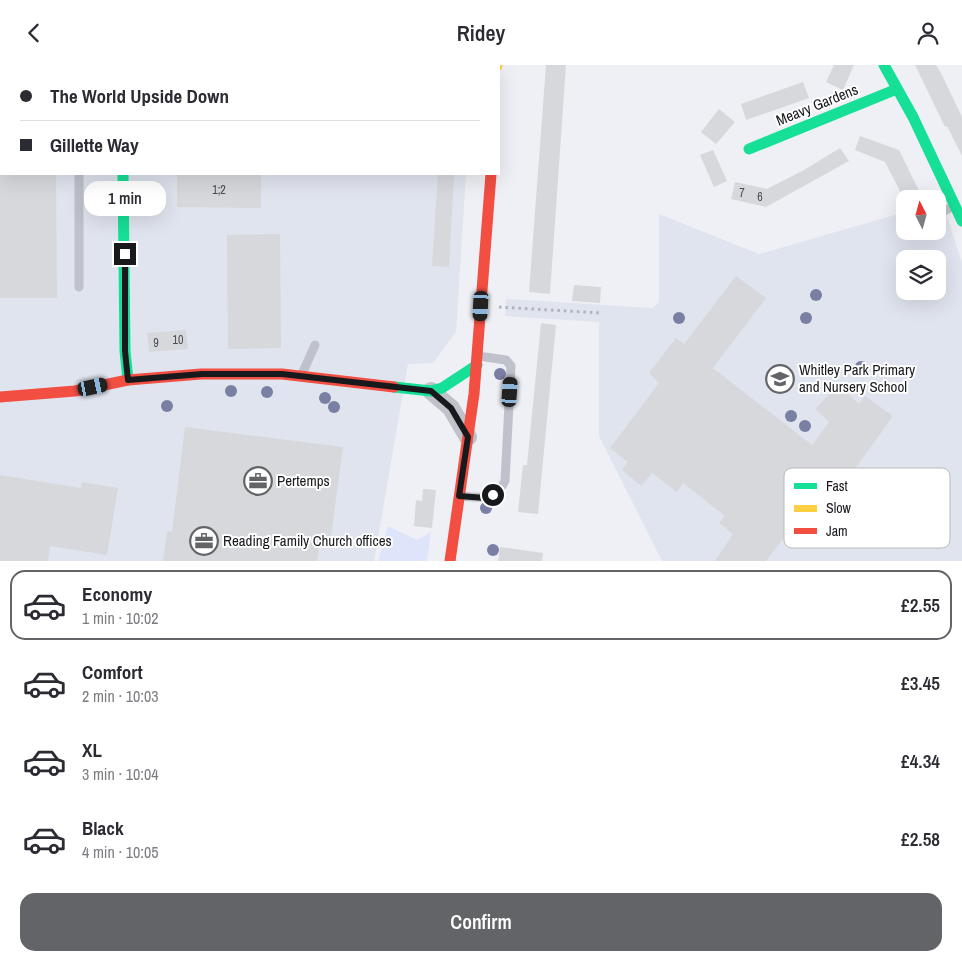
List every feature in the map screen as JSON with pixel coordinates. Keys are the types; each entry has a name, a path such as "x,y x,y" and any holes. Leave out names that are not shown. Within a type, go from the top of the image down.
{"street":[{"path":"884,65 913,117 956,204 962,221"},
{"name":"Meavy Gardens","path":"749,149 897,89"},
{"path":"124,175 125,351 128,380"},
{"path":"450,561 477,360 490,175"},
{"path":"0,397 75,391 128,380 202,374 301,377 431,391 442,388 477,360"},
{"path":"431,391 451,408 468,437"}],"lane":[{"path":"78,175 79,287"},
{"path":"946,210 956,204"},
{"path":"301,377 315,345"},
{"path":"459,496 485,498 499,491 505,481 511,366 510,362 500,359 477,360"}],"path":[{"path":"481,306 601,313"}],"shaded area":[{"path":"0,175 466,175 456,332 433,363 408,364 374,561 0,561"},
{"name":"Whitley Park Primary and Nursery School","path":"946,213 962,263 962,561 662,561 599,436 599,322 505,316 506,299 653,308 659,302 659,214 759,254 896,215 896,240 946,240"},
{"path":"388,526 417,540 431,532 427,561 378,561"}],"building":[{"path":"546,65 566,65 550,294 529,292"},
{"path":"834,65 854,65 843,90 826,82"},
{"path":"915,65 936,65 941,73 962,117 962,156 947,126 945,127"},
{"path":"803,82 809,98 746,120 741,104"},
{"path":"719,109 735,122 716,144 701,132"},
{"path":"860,136 899,150 919,190 899,190 885,162 855,150"},
{"path":"840,148 849,161 766,207 731,199 735,182 767,189 804,170"},
{"path":"713,150 727,181 714,187 700,155"},
{"path":"0,175 56,175 57,298 0,298"},
{"path":"177,175 261,175 261,208 177,207"},
{"path":"438,175 454,175 449,267 432,266"},
{"path":"280,234 281,348 228,349 227,235"},
{"path":"736,276 766,298 713,368 812,445 829,422 815,409 838,385 859,404 865,396 893,416 856,468 784,468 784,538 766,561 715,561 733,534 719,523 725,516 683,483 677,492 652,473 641,486 622,470 628,462 610,448 659,383 649,373 676,338 684,344"},
{"path":"574,285 601,287 600,303 572,301"},
{"path":"541,323 556,325 538,514 518,512 523,465 527,465"},
{"path":"186,330 188,349 149,352 147,333"},
{"name":"Pertemps","path":"185,427 343,447 331,536 321,535 317,561 163,561 167,531 172,532"},
{"path":"0,475 81,488 82,482 118,488 107,555 50,546 48,561 0,561"},
{"path":"423,489 436,490 432,528 414,526 416,500 422,501"},
{"path":"500,547 543,553 542,561 498,561"}],"traffic: fast":[{"path":"884,65 913,117 962,221"},
{"path":"749,149 897,89"},
{"path":"123,175 125,351 128,380"},
{"path":"394,387 431,391 442,388 477,365"}],"traffic: jam":[{"path":"450,561 474,394 491,175"},
{"path":"0,397 75,391 128,380 201,374 282,374 394,387"}],"place":[{"name":"Whitley Park Primary and Nursery School","path":"780,379"},
{"name":"Pertemps","path":"258,481"},
{"name":"Reading Family Church offices","path":"204,541"}],"route":[{"path":"125,254 125,351 128,380 202,374 282,374 431,391 447,403 468,437 459,496 485,498 493,495"}]}
